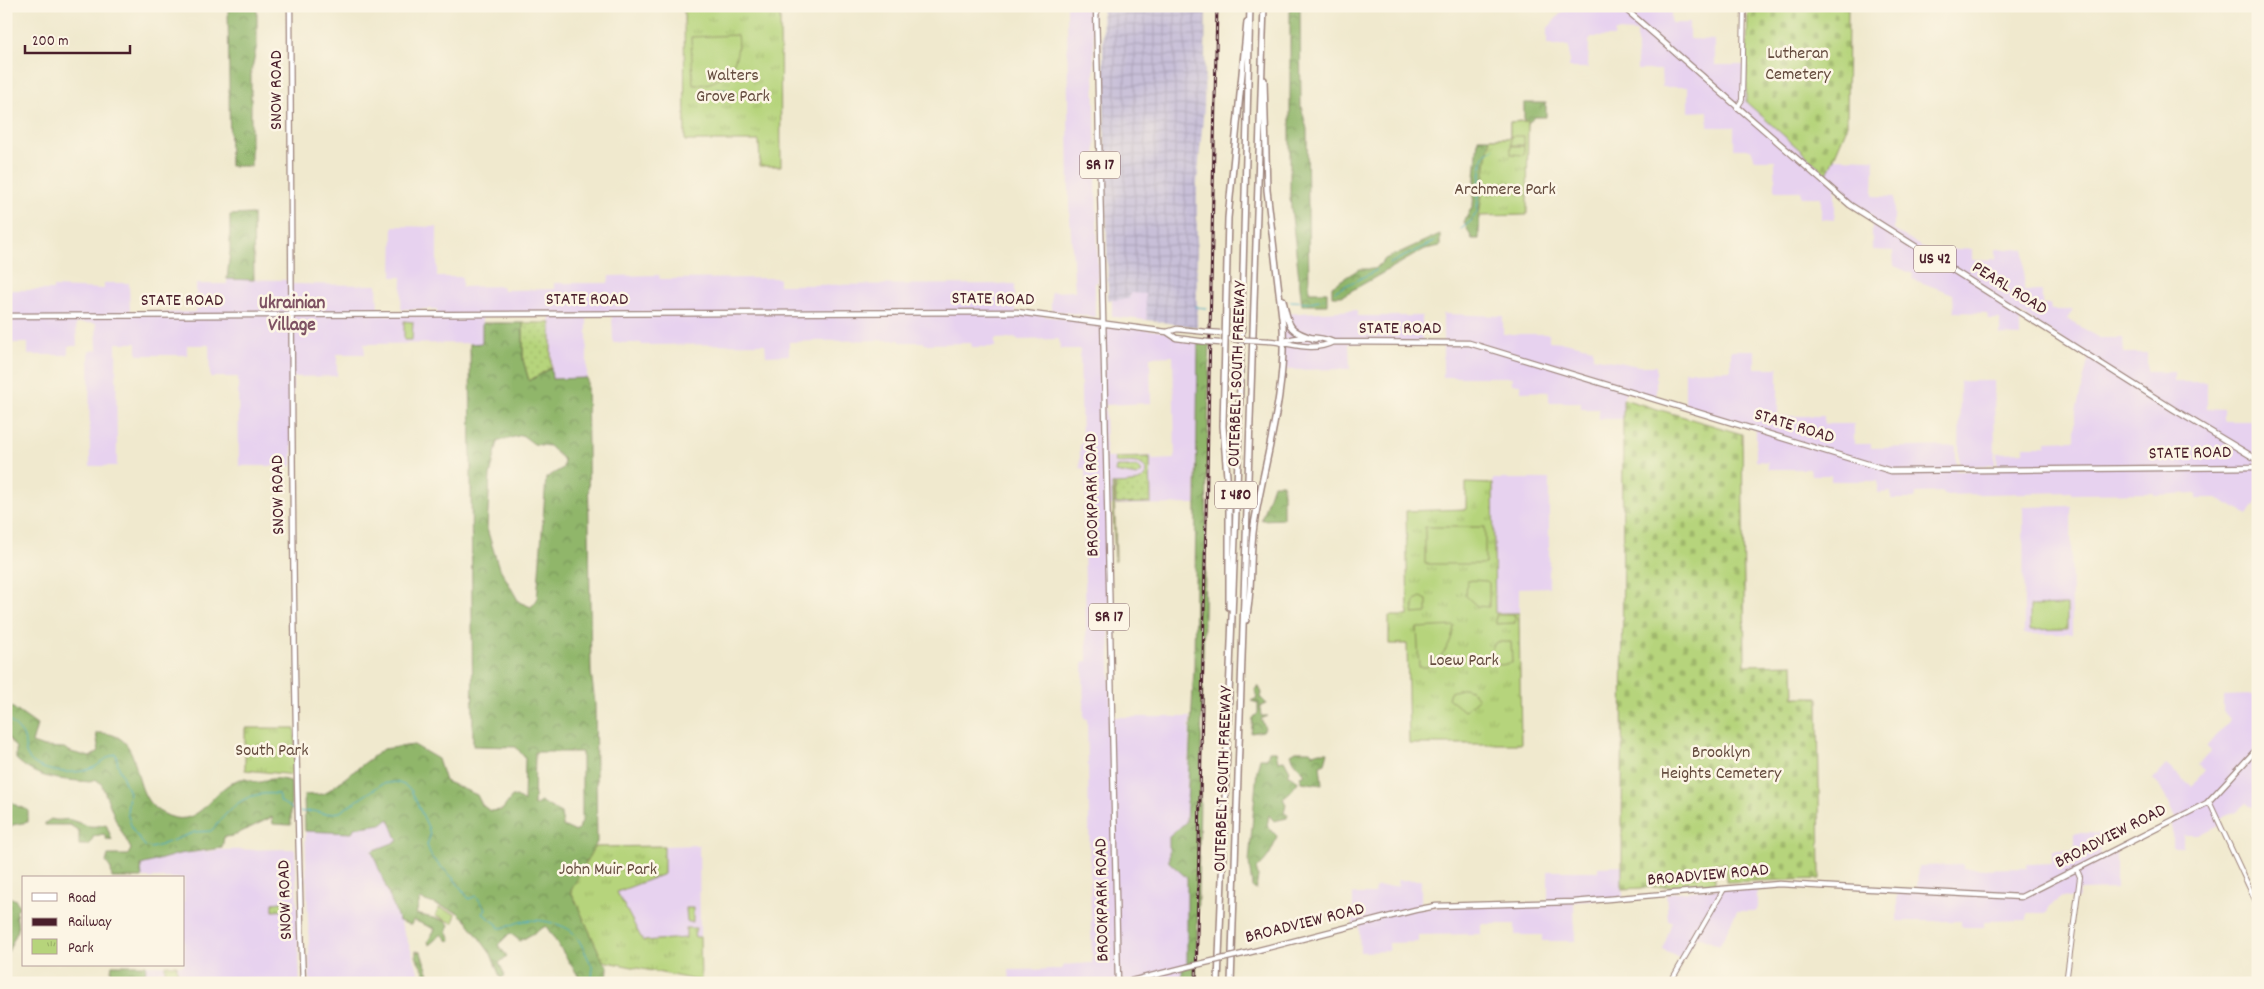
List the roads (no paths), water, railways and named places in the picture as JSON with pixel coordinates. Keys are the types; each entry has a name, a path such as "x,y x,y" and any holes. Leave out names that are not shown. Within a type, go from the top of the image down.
{"highway":[{"path":"1231,630 1228,591 1229,502 1223,426 1229,338 1230,195 1240,115 1250,6"},
{"name":"OUTERBELT SOUTH FREEWAY","path":"1218,983 1250,6"},
{"name":"OUTERBELT SOUTH FREEWAY","path":"1231,983 1264,6"},
{"path":"1244,633 1249,605 1252,536 1279,404 1283,342 1278,277 1265,171 1265,92 1262,60"},
{"path":"1278,277 1287,320 1291,328 1298,334 1315,339"}],"main road":[{"name":"SNOW ROAD","path":"290,6 292,466 298,830 303,983"},
{"name":"BROOKPARK ROAD","path":"1096,6 1118,983"},
{"name":"PEARL ROAD","path":"1622,6 1736,108 1850,206 2258,460"},
{"name":"STATE ROAD","path":"6,316 1017,312 1167,332 1177,329 1220,333 1229,338 1283,342 1290,339 1326,338 1332,342 1469,344 1891,471 2258,467"},
{"name":"STATE ROAD","path":"1167,332 1176,338 1207,342 1220,343 1229,338"},
{"name":"STATE ROAD","path":"1283,342 1289,346 1326,346 1332,342"},
{"name":"BROADVIEW ROAD","path":"1123,983 1428,907 1574,902 1784,884 2021,897 2209,802 2258,748"}],"street":[{"path":"1736,108 1742,100 1744,6"},
{"path":"2209,802 2258,906"},
{"path":"2066,983 2080,877 2077,870"},
{"path":"1670,983 1724,888"}],"water":[{"path":"716,89 729,90 729,96 716,99"}],"waterway":[{"path":"1461,229 1471,221 1477,212 1482,160 1486,153 1494,149"},
{"path":"1389,264 1435,241"},
{"path":"1335,291 1377,270"},
{"path":"1290,301 1310,302 1324,299"},
{"path":"1195,307 1207,308"},
{"path":"6,718 23,735 28,757 33,762 48,769 66,772 83,771 94,768 116,754 118,765 129,793 127,813 133,831 145,846 151,848 195,832 211,831 239,802 256,795 278,794 281,802 296,811"},
{"path":"300,812 314,811 325,814 340,812 382,784 396,782 404,785 411,790 428,827 430,836 427,845 432,858 454,879 469,899 476,896 486,909 482,913 497,924 499,928 531,920 545,921 566,928 578,939 591,964 593,969 591,983"}],"railway":[{"path":"1196,983 1217,6"}],"district":[{"name":"Ukrainian Village","path":"292,315"}],"park label":[{"name":"Lutheran Cemetery","path":"1798,64"},
{"name":"Walters Grove Park","path":"733,86"},
{"name":"Archmere Park","path":"1505,190"},
{"name":"Loew Park","path":"1464,661"},
{"name":"South Park","path":"272,751"},
{"name":"Brooklyn Heights Cemetery","path":"1721,763"},
{"name":"John Muir Park","path":"608,870"}]}
